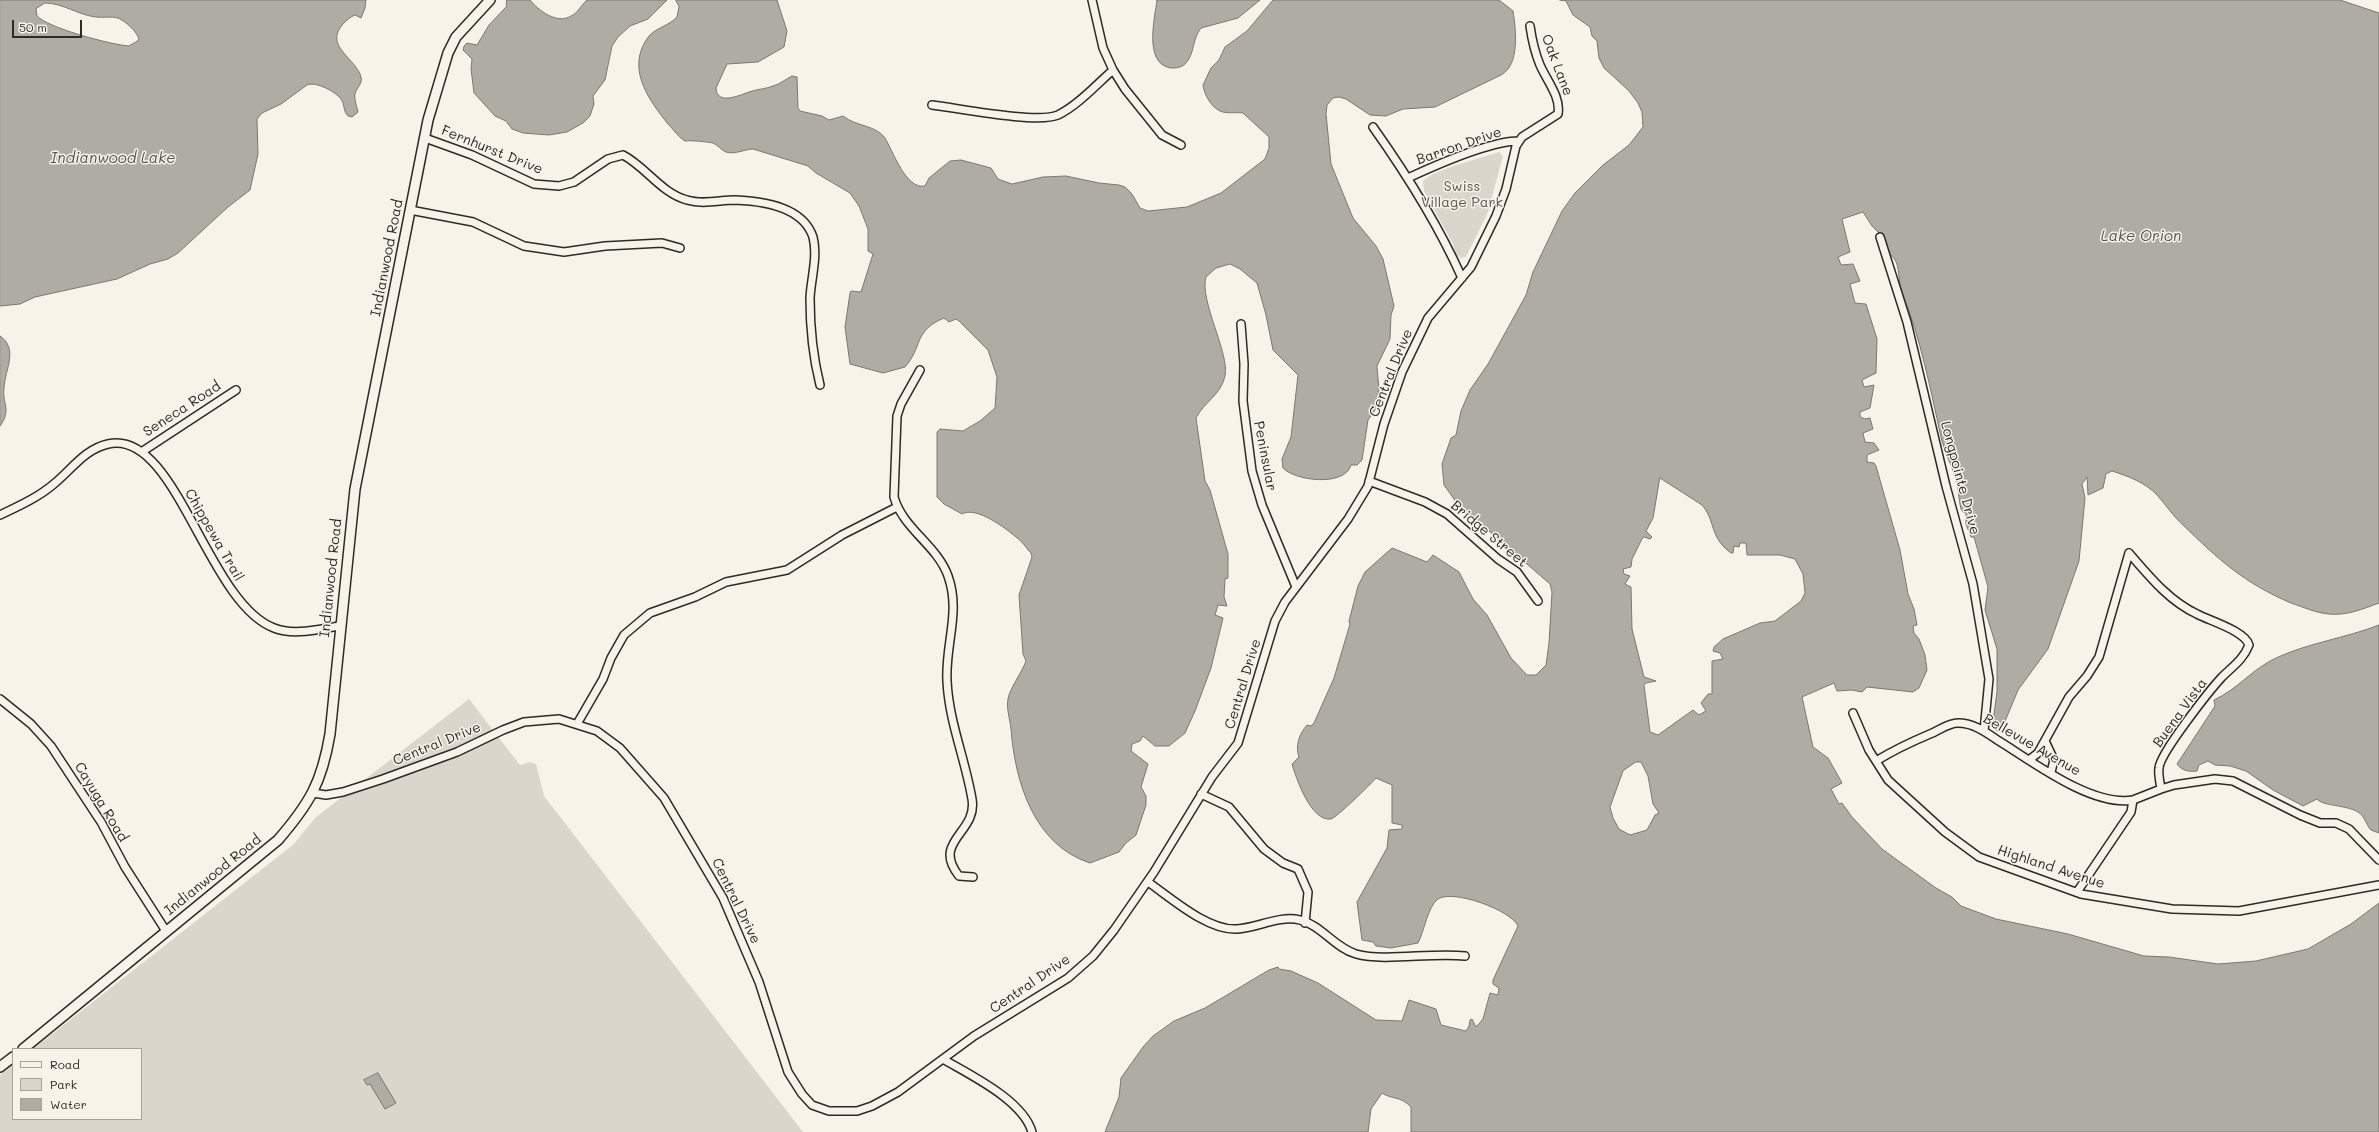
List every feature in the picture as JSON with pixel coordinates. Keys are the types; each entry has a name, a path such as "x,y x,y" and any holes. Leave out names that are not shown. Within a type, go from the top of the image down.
{"street":[{"name":"Indianwood Road","path":"24,1048 278,840 303,811 313,793 325,763 355,489 425,138 440,76 448,53 456,37 490,0"},
{"path":"1092,0 1104,48 1113,70 1125,90 1162,135 1181,145"},
{"name":"Oak Lane","path":"1519,141 1528,133 1558,114 1560,105 1541,66 1533,45 1530,26"},
{"path":"932,105 1022,116 1056,116 1073,104 1113,70"},
{"path":"1373,127 1408,178 1435,222 1462,278"},
{"name":"Fernhurst Drive","path":"425,138 472,155 534,184 559,186 574,182 608,159 623,155 636,161 650,177 675,195 688,200 700,202 736,200 768,204 791,212 805,224 812,237 815,256 811,318 815,364 820,385"},
{"name":"Barron Drive","path":"1408,178 1500,143 1519,141"},
{"name":"Central Drive","path":"313,793 326,795 343,792 383,779 457,752 503,730 524,722 559,719 597,731 620,748 668,805 723,898 759,982 788,1072 812,1105 829,1111 857,1111 872,1106 898,1092 974,1036 1068,978 1093,956 1148,882 1201,794 1238,743 1275,621 1284,602 1348,519 1369,481 1384,424 1411,352 1428,318 1471,266 1496,216 1519,141"},
{"path":"410,210 473,222 524,246 564,252 604,246 662,243 680,248"},
{"name":"Longpointe Drive","path":"1880,237 1907,322 1946,486 1973,584 1990,679 1984,731"},
{"name":"Peninsular","path":"1240,324 1244,364 1243,401 1252,471 1262,505 1296,587"},
{"path":"920,370 901,404 897,416 894,498 897,507 938,556 948,575 952,591 955,607 947,679 949,707 954,732 967,773 973,812 959,836 950,847 949,858 959,876 973,877"},
{"name":"Seneca Road","path":"0,515 36,497 94,448 109,444 127,444 143,451 236,390"},
{"name":"Chippewa Trail","path":"143,451 161,469 212,561 236,599 253,616 274,629 294,631 340,626"},
{"name":"Bridge Street","path":"1369,481 1425,502 1447,514 1498,559 1517,572 1538,601"},
{"path":"577,724 603,679 611,658 624,635 650,613 695,597 706,590 726,582 787,570 842,535 897,507"},
{"name":"Buena Vista","path":"2046,741 2069,697 2089,673 2099,657 2128,553 2174,600 2188,610 2237,632 2248,640 2249,645 2237,664 2223,676 2206,695 2166,753 2159,766 2161,789"},
{"name":"Cayuga Road","path":"0,699 31,724 51,746 101,822 125,867 166,931"},
{"name":"Highland Avenue","path":"1853,713 1876,761 1888,780 1945,832 1979,857 2077,892 2107,899 2172,909 2239,911 2379,885"},
{"name":"Bellevue Avenue","path":"1876,761 1899,747 1950,724 1962,723 1984,731 2029,760 2096,795 2122,802 2133,800"},
{"path":"2029,760 2038,753 2046,741"},
{"path":"2046,741 2054,760 2051,772"},
{"path":"2077,892 2131,812 2133,800 2174,785 2215,779 2233,781 2300,815 2320,823 2336,823 2349,829 2379,860"},
{"path":"1201,794 1229,807 1264,849 1282,863 1298,869 1308,892 1305,922"},
{"path":"1148,882 1212,926 1236,930 1283,920 1299,920 1305,922 1356,954 1378,957 1436,954 1465,956"},
{"path":"0,1067 12,1058"},
{"path":"943,1059 1001,1095 1019,1111 1032,1132"}],"green space":[{"name":"Swiss Village Park","path":"1499,152 1503,156 1488,212 1466,257 1461,258 1455,254 1453,244 1424,191 1423,182 1435,173"},
{"path":"469,699 520,765 530,762 536,764 544,796 803,1132 0,1132 0,1075 12,1065 12,1120 142,1120 142,1048 34,1048 294,844 315,818"}],"water":[{"name":"Indianwood Lake","path":"0,0 366,0 361,18 355,15 347,20 338,32 337,39 339,46 354,64 361,77 361,82 355,96 358,112 352,117 348,116 345,112 341,99 335,93 320,86 311,84 307,85 281,104 262,113 257,119 258,154 250,190 228,207 178,253 168,259 150,264 117,279 35,297 20,304 0,306","holes":["45,3 89,16 118,18 131,27 139,40 129,46 121,45 64,30 43,21 37,16 36,9"]},
{"path":"507,0 530,0 543,12 554,18 560,19 573,15 587,0 667,0 648,19 630,26 618,37 612,46 605,80 593,96 594,104 590,116 583,123 567,132 549,135 523,133 512,129 506,121 495,116 474,93 471,69 472,59 463,50 464,46 467,43 477,45 489,25 506,7"},
{"path":"676,0 777,0 787,31 784,47 758,62 727,64 716,88 720,97 735,97 776,85 792,76 797,77 798,108 800,111 822,116 829,120 843,116 848,120 877,131 885,138 906,176 918,186 925,186 929,178 950,161 961,160 991,168 998,179 1012,184 1043,177 1066,176 1099,183 1119,185 1125,187 1132,194 1140,208 1148,211 1187,207 1221,193 1265,159 1269,148 1269,137 1243,113 1220,111 1214,107 1208,100 1203,85 1211,68 1219,60 1225,47 1247,31 1273,0 1499,0 1513,11 1516,37 1514,55 1507,70 1501,75 1435,107 1403,109 1386,116 1370,115 1346,99 1339,97 1333,98 1327,105 1326,114 1331,164 1353,218 1376,246 1383,259 1394,306 1391,315 1390,339 1377,366 1379,390 1375,410 1368,420 1362,460 1357,465 1351,465 1347,472 1340,477 1319,480 1308,479 1289,473 1283,468 1282,459 1291,437 1298,375 1273,350 1266,315 1257,283 1240,269 1230,264 1216,268 1206,277 1205,287 1207,299 1223,354 1225,376 1220,388 1199,412 1196,418 1205,481 1210,490 1228,554 1228,578 1225,579 1224,597 1227,606 1218,605 1215,615 1223,618 1211,668 1185,733 1169,746 1155,746 1143,736 1140,741 1132,744 1131,751 1148,764 1141,787 1146,796 1146,805 1136,835 1126,843 1119,852 1090,863 1071,854 1055,842 1041,827 1031,809 1017,770 1007,706 1009,695 1026,661 1023,654 1019,595 1032,557 1031,553 1018,539 997,523 975,513 968,512 962,514 944,504 937,497 937,432 940,429 963,431 980,421 995,408 997,377 988,350 959,321 956,319 949,322 944,318 927,328 911,360 905,367 883,373 850,364 845,327 850,293 851,291 861,292 873,254 868,251 868,229 859,206 850,193 816,173 808,166 753,149 729,153 713,143 685,141 680,138 653,104 642,82 639,71 639,59 642,48 649,36 677,17 679,7"},
{"path":"1157,0 1260,0 1238,18 1201,28 1196,37 1190,56 1185,64 1177,68 1171,68 1162,65 1157,58 1154,49 1153,28"},
{"name":"Lake Orion","path":"1560,0 2340,0 2379,13 2379,603 2354,612 2329,614 2310,610 2291,603 2259,587 2233,570 2179,522 2157,495 2142,483 2112,471 2106,474 2103,488 2088,495 2087,477 2082,484 2085,498 2079,561 2048,649 2018,690 2001,731 1997,731 1993,721 1997,692 1997,649 1985,610 1988,587 1974,537 1971,537 1966,524 1966,513 1961,509 1956,480 1942,442 1920,346 1901,287 1897,265 1895,260 1888,254 1884,238 1872,226 1863,212 1842,219 1850,252 1838,257 1841,265 1853,264 1860,281 1850,284 1855,303 1866,304 1877,339 1876,373 1862,380 1864,387 1874,385 1870,408 1860,412 1860,417 1865,419 1870,418 1873,429 1863,433 1865,442 1874,443 1879,450 1867,455 1867,462 1874,463 1876,466 1900,550 1908,594 1914,609 1917,625 1913,626 1914,633 1919,639 1925,655 1927,670 1919,688 1913,692 1867,687 1862,692 1852,690 1837,691 1834,683 1802,697 1813,747 1828,758 1842,783 1831,789 1839,804 1842,803 1852,817 1882,849 1936,888 1952,897 1961,906 1996,919 2068,934 2144,956 2169,957 2218,964 2256,961 2308,949 2351,924 2379,903 2379,1132 1411,1132 1411,1107 1400,1099 1382,1093 1371,1109 1368,1132 1105,1132 1119,1097 1121,1078 1143,1047 1153,1036 1174,1021 1205,1008 1269,970 1278,967 1279,969 1291,971 1318,983 1376,1020 1402,1021 1409,1000 1436,1009 1441,1025 1466,1031 1470,1020 1472,1019 1476,1027 1483,1019 1490,993 1498,995 1499,988 1493,984 1493,980 1518,926 1505,914 1494,908 1468,899 1445,897 1438,899 1432,907 1418,943 1391,948 1376,946 1373,942 1362,940 1357,902 1387,848 1389,830 1402,829 1402,825 1392,823 1392,785 1376,778 1334,817 1331,819 1324,818 1317,814 1311,807 1297,779 1292,764 1299,757 1297,749 1298,740 1307,725 1311,726 1314,723 1334,678 1350,624 1349,621 1358,586 1365,572 1392,548 1427,562 1433,555 1459,572 1473,599 1487,615 1511,658 1527,675 1536,675 1546,665 1552,592 1550,584 1482,525 1464,513 1444,485 1442,464 1451,438 1456,435 1461,411 1470,390 1488,364 1526,295 1533,272 1562,211 1575,193 1603,165 1629,145 1643,127 1642,112 1638,103 1629,91 1604,68 1599,58 1597,41 1592,36 1590,27 1573,15 1566,1","holes":["1660,478 1702,505 1709,517 1719,541 1731,553 1733,553 1734,546 1739,547 1740,543 1746,543 1747,555 1780,555 1795,559 1803,574 1805,593 1801,601 1775,621 1760,623 1723,639 1714,647 1713,651 1720,653 1723,659 1712,661 1712,694 1708,694 1701,703 1706,711 1699,715 1693,710 1658,735 1650,732 1644,685 1646,683 1656,681 1644,677 1632,629 1631,587 1625,584 1630,576 1624,574 1623,569 1631,567 1632,559 1642,539 1644,537 1650,539 1652,537 1646,531 1653,518","1636,762 1641,762 1648,776 1653,804 1659,813 1655,815 1647,830 1630,835 1619,829 1613,818 1610,807 1623,771"]},
{"path":"0,336 6,341 9,347 10,360 4,388 6,411 4,420 0,426"},
{"path":"2379,625 2379,833 2371,830 2358,812 2348,808 2324,803 2317,799 2303,806 2273,790 2246,771 2230,766 2215,765 2208,761 2199,765 2197,771 2186,770 2177,764 2215,706 2214,700 2267,663 2288,653 2314,644 2353,634"},
{"path":"378,1073 396,1103 385,1109 370,1084 367,1085 364,1080"}]}
